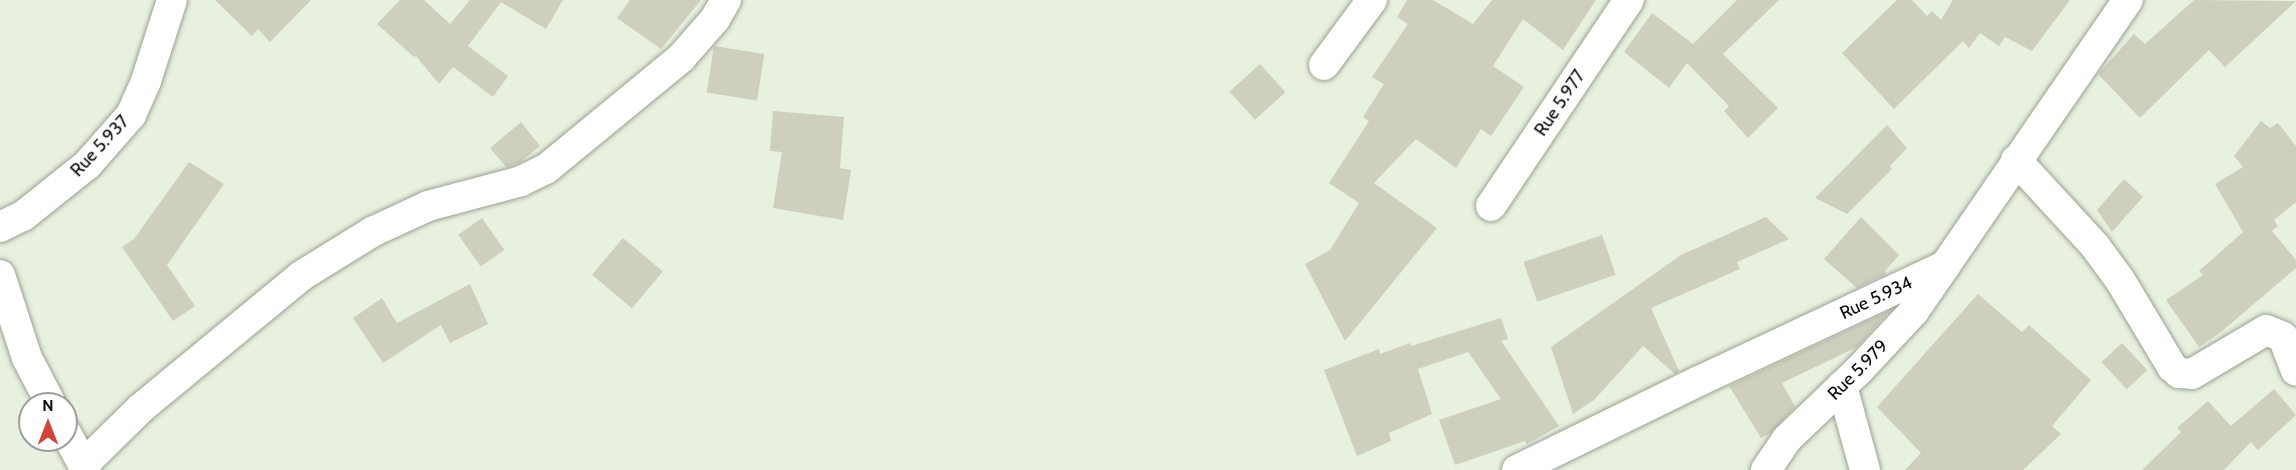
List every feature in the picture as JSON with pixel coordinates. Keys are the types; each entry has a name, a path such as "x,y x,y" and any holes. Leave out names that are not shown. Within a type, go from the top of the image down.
{"street":[{"name":"Rue 5.937","path":"0,228 23,216 87,165 131,115 146,81 172,0"},
{"path":"76,452 84,468 141,408 301,276 374,231 428,206 521,181 546,169 681,58 715,20 726,0"},
{"path":"1324,65 1372,0"},
{"name":"Rue 5.977","path":"1491,206 1629,0"},
{"path":"1945,266 2128,0"},
{"path":"2016,160 2095,246 2120,280 2172,367 2179,373 2192,374 2266,330 2274,331 2283,337 2296,371"},
{"name":"Rue 5.979","path":"1766,470 1787,439 1914,311 1945,266"},
{"name":"Rue 5.934","path":"1517,470 1699,381 1945,266"},
{"path":"0,275 27,358 45,392"},
{"path":"1842,386 1865,470"}],"building":[{"path":"215,0 311,0 270,42 258,29 252,36"},
{"path":"400,0 424,0 450,24 470,0 563,0 546,29 501,2 468,46 508,76 493,97 453,67 439,84 416,56 414,57 377,24"},
{"path":"630,0 701,0 661,49 617,18"},
{"path":"1407,0 1433,0 1473,24 1492,0 1596,0 1563,50 1523,19 1493,66 1524,87 1491,136 1481,129 1456,168 1416,139 1374,183 1437,228 1345,341 1305,264 1330,250 1359,203 1329,183 1369,121 1363,117 1384,84 1372,77 1408,24 1397,17"},
{"path":"1737,0 1779,0 1723,54 1778,108 1748,138 1724,111 1729,106 1687,63 1669,88 1624,52 1652,13 1693,44"},
{"path":"1897,0 1912,0 1927,16 1932,11 1941,20 1953,0 2070,0 2032,51 2005,37 1999,46 1980,33 1969,48 1963,41 1894,109 1842,53"},
{"path":"2194,0 2296,1 2225,67 2209,50 2140,118 2098,74 2134,34 2145,44"},
{"path":"714,46 764,54 757,100 707,92"},
{"path":"1260,64 1285,92 1255,120 1230,91"},
{"path":"773,111 844,117 840,168 851,170 843,220 773,208 782,152 770,151"},
{"path":"2261,121 2270,128 2278,123 2296,146 2296,202 2274,220 2278,226 2272,231 2296,260 2296,268 2221,332 2199,347 2166,300 2203,275 2199,271 2243,232 2215,184 2243,167 2234,156"},
{"path":"521,122 540,146 519,163 506,167 490,148"},
{"path":"1887,125 1907,148 1890,166 1892,169 1847,214 1815,198"},
{"path":"189,162 224,184 167,265 195,306 173,321 122,247 134,239"},
{"path":"2124,179 2143,197 2112,232 2097,210"},
{"path":"1766,217 1789,239 1737,262 1740,269 1651,308 1679,371 1675,374 1643,346 1594,400 1573,414 1551,347 1681,255"},
{"path":"1861,217 1899,255 1885,271 1886,274 1857,288 1824,259"},
{"path":"482,218 504,250 481,267 458,235"},
{"path":"1602,235 1616,275 1537,302 1524,262"},
{"path":"623,238 663,271 632,308 592,275"},
{"path":"470,284 488,324 450,343 441,325 383,363 353,318 382,298 397,323"},
{"path":"1978,294 2022,332 2029,325 2091,380 2052,426 2061,434 2023,470 1905,470 1921,453 1877,407"},
{"path":"1891,310 1857,347 1782,383 1795,407 1771,433 1761,438 1729,386"},
{"path":"1501,318 1508,339 1501,341 1559,426 1527,444 1525,441 1455,465 1439,420 1501,399 1468,352 1418,369 1432,414 1389,433 1391,441 1357,456 1324,370 1379,349 1380,354 1410,343 1411,346"},
{"path":"2122,343 2147,370 2127,389 2102,362"},
{"path":"2274,389 2296,415 2258,450 2251,442 2224,470 2142,470 2181,432 2177,428 2208,401 2231,426"}]}
